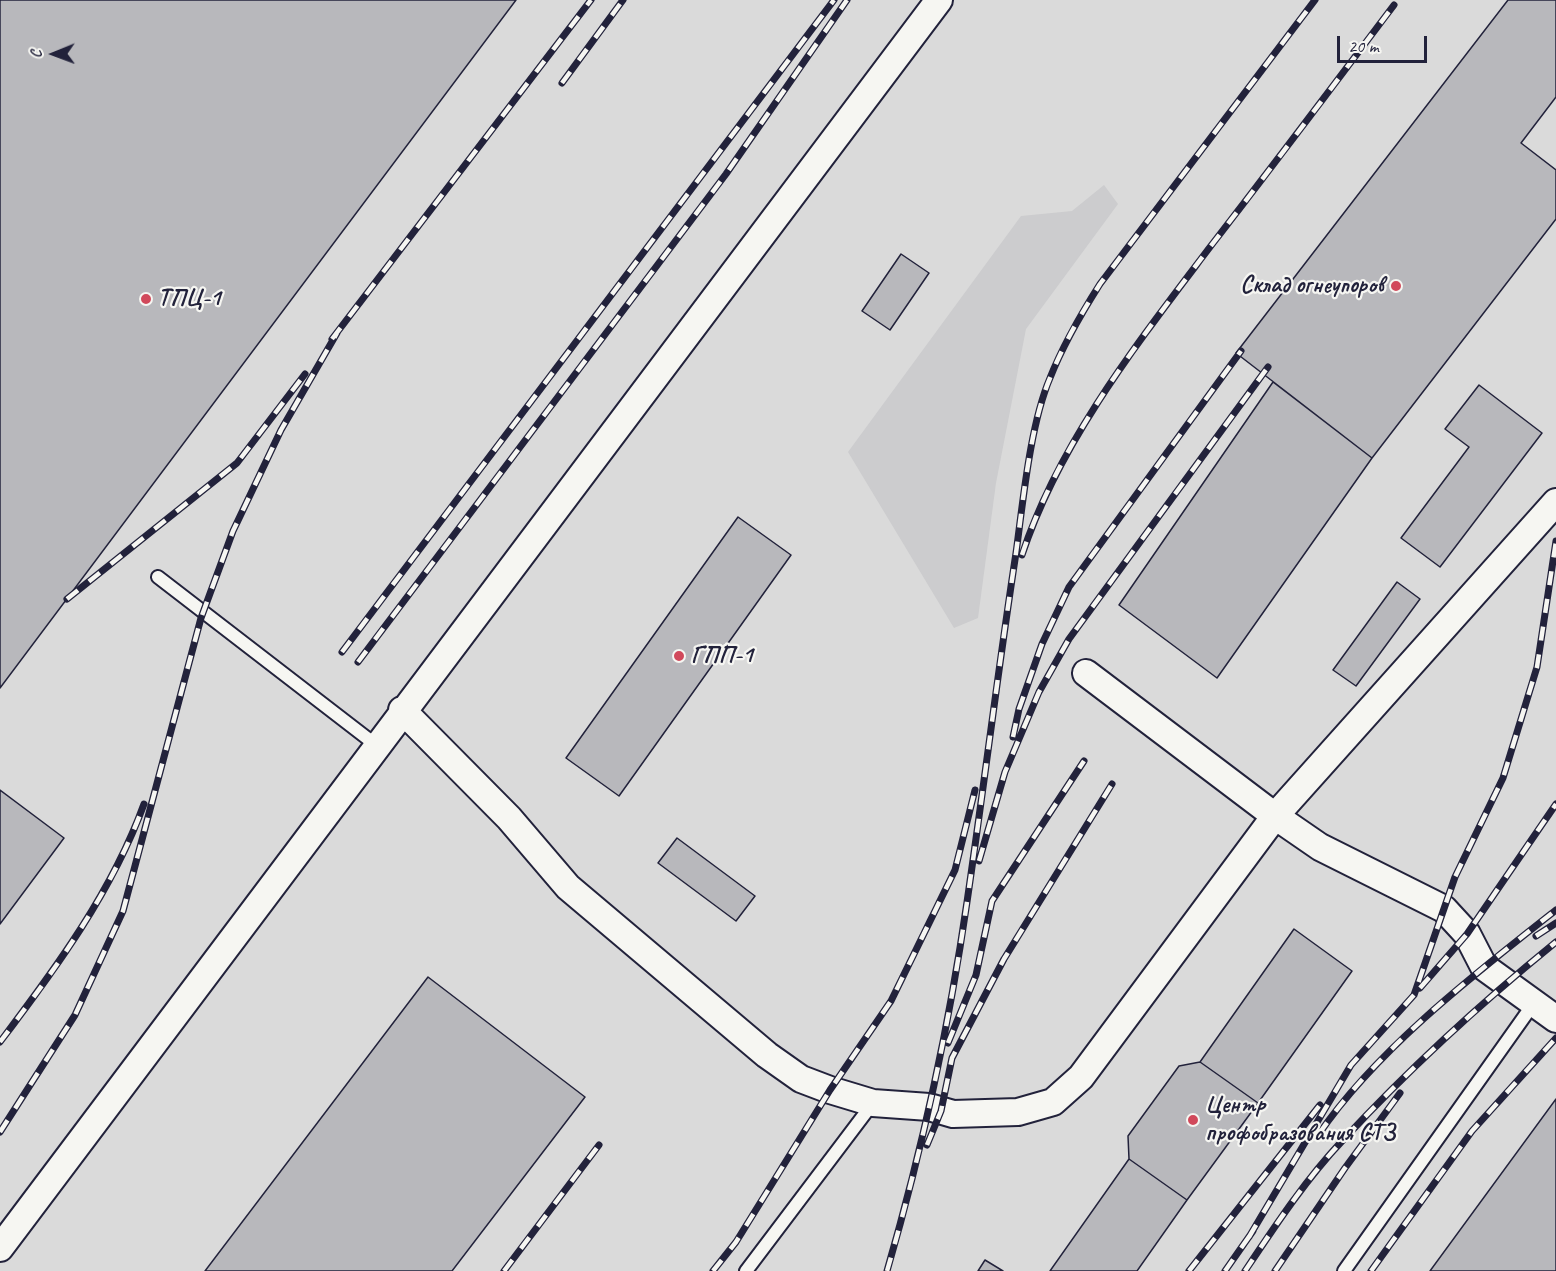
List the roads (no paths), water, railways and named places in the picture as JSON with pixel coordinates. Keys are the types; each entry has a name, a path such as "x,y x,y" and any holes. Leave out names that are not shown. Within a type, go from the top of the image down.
{"street":[{"path":"0,1248 402,710 939,0"},
{"path":"402,710 509,818 568,887 767,1054 801,1079 873,1103 929,1107 953,1113 1018,1112 1053,1102 1081,1077 1275,816 1556,502"},
{"path":"1086,673 1275,816 1320,847 1444,909 1467,934 1484,967 1556,1019"}],"lane":[{"path":"158,577 376,745"},
{"path":"1344,1271 1534,1003"},
{"path":"747,1271 873,1103"}],"railway":[{"path":"332,339 591,0"},
{"path":"562,83 623,0"},
{"path":"342,652 834,0"},
{"path":"358,662 726,174 847,0"},
{"path":"887,1271 923,1134 952,995 1028,464 1043,397 1055,366 1079,318 1100,284 1315,0"},
{"path":"1022,555 1057,472 1103,394 1156,319 1394,5"},
{"path":"0,1132 75,1015 123,911 201,618 233,531 281,430 337,333"},
{"path":"1013,737 1019,709 1042,644 1069,587 1241,351"},
{"path":"979,861 1005,772 1039,692 1069,639 1268,367"},
{"path":"67,599 237,463 305,374"},
{"path":"1249,1237 1351,1065 1414,995 1455,877 1503,778 1537,667 1556,541"},
{"path":"948,1043 976,975 992,901 1084,761"},
{"path":"927,1145 941,1111 952,1058 1004,959 1112,784"},
{"path":"713,1271 736,1242 830,1090 891,1001 955,870 975,790"},
{"path":"0,1042 42,986 81,928 116,868 144,804"},
{"path":"1420,988 1467,934 1556,804"},
{"path":"1319,1134 1342,1103 1398,1043 1461,986 1556,910"},
{"path":"1536,936 1556,923"},
{"path":"1245,1271 1279,1220 1343,1140 1446,1038 1556,942"},
{"path":"1371,1271 1472,1131 1556,1038"},
{"path":"1275,1271 1345,1168 1400,1093"},
{"path":"1189,1271 1320,1105"},
{"path":"504,1271 599,1145"},
{"path":"1225,1271 1253,1231"}],"place":[{"name":"Склад огнеупоров","path":"1396,286"},
{"name":"ТПЦ-1","path":"146,299"},
{"name":"ГПП-1","path":"679,656"},
{"name":"Центр профобразования СТЗ","path":"1193,1120"}]}
